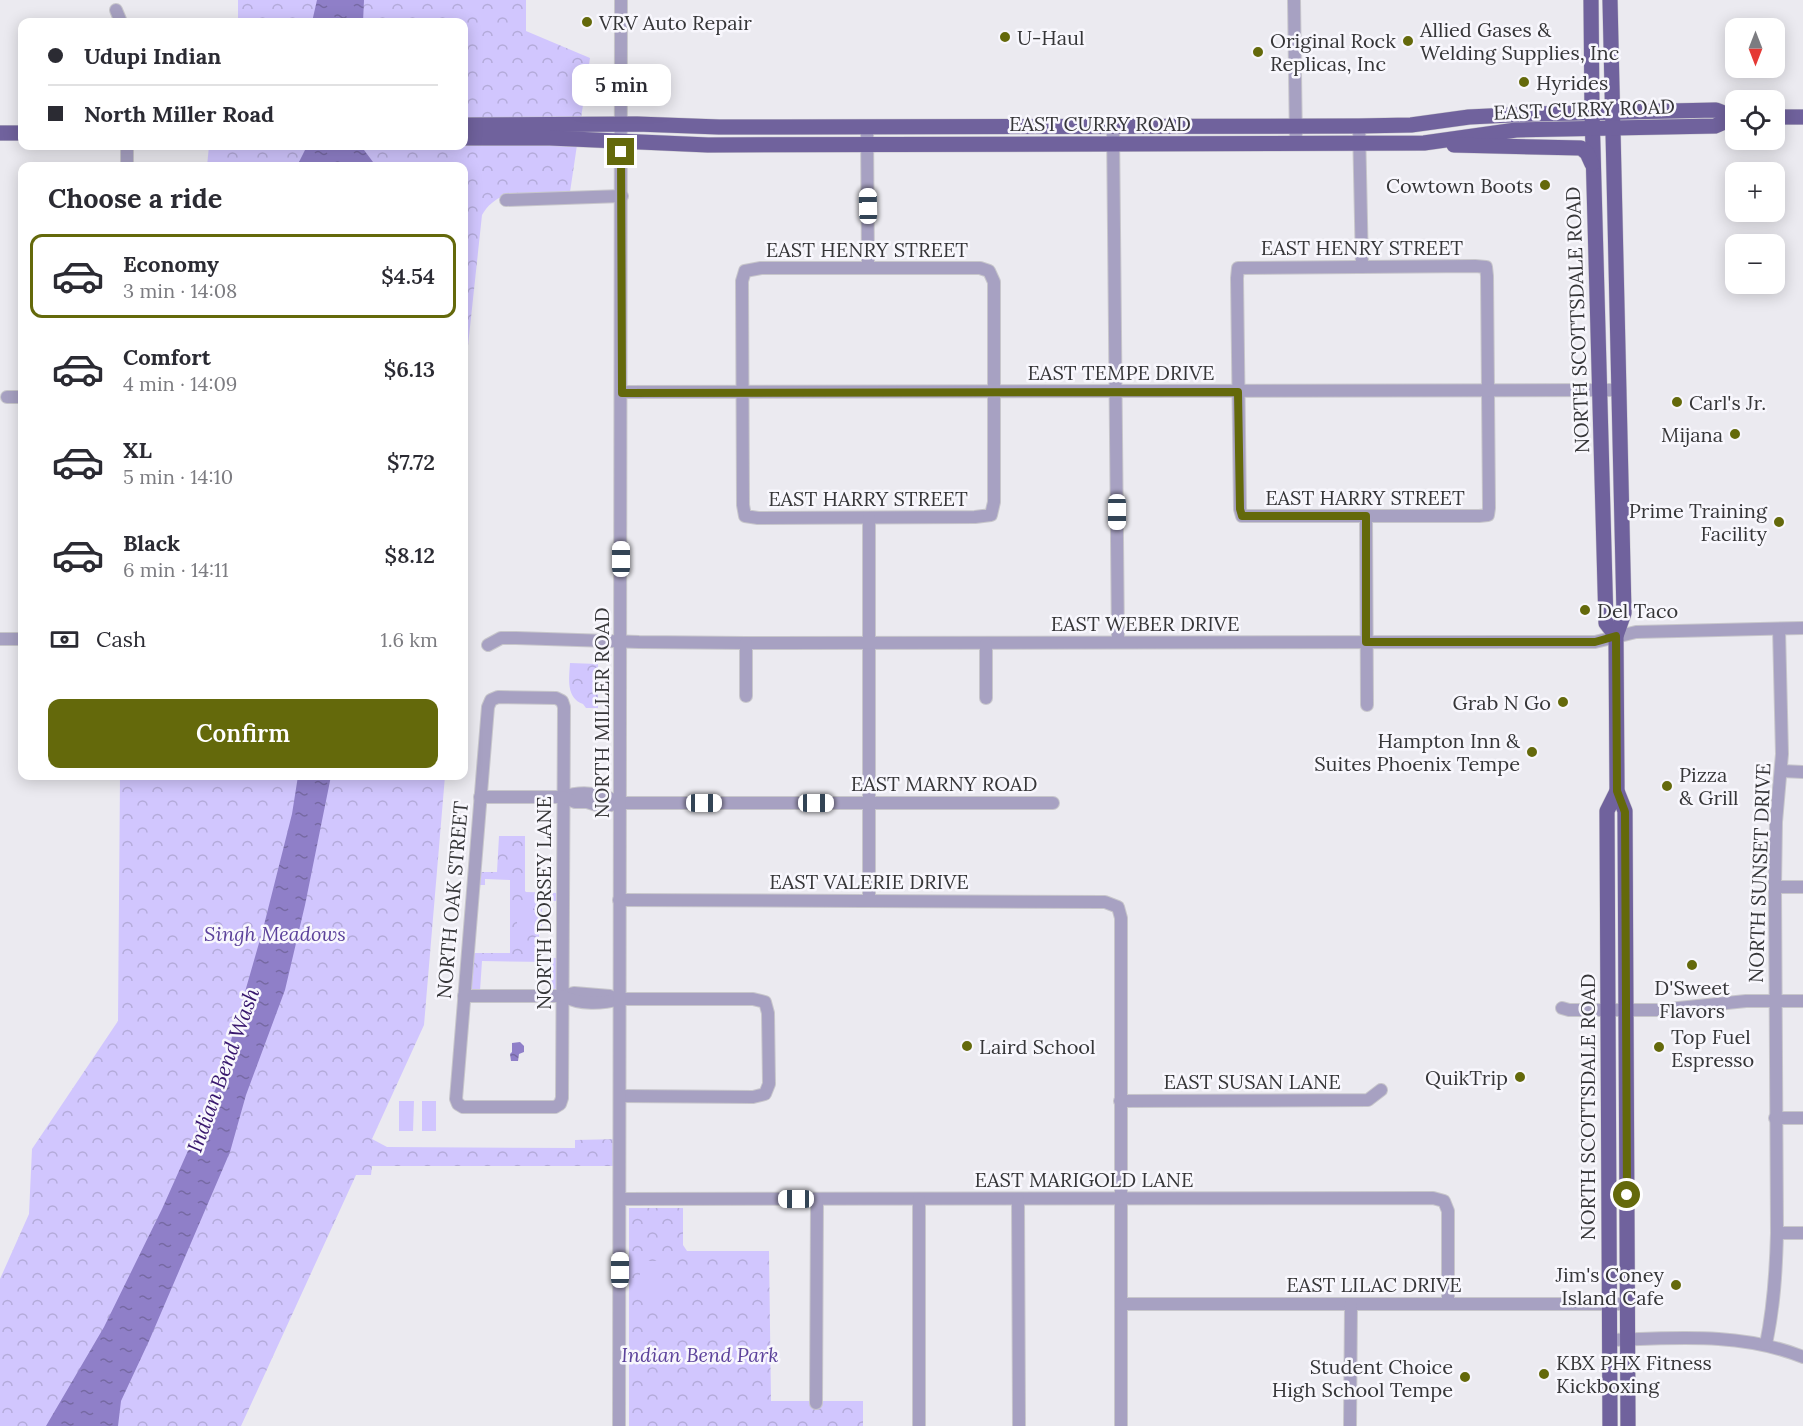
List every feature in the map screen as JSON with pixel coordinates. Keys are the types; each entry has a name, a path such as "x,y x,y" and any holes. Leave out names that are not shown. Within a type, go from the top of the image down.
{"main road":[{"name":"NORTH SCOTTSDALE ROAD","path":"1591,0 1606,623 1616,636"},
{"name":"NORTH SCOTTSDALE ROAD","path":"1610,0 1624,613 1616,636 1617,791 1625,812 1628,1426"},
{"name":"EAST CURRY ROAD","path":"468,125 1359,126 1411,125 1469,117 1613,120 1715,126 1725,122"},
{"path":"1785,117 1803,117"},
{"name":"EAST CURRY ROAD","path":"468,138 550,138 708,145 1424,143 1593,120"},
{"path":"0,133 18,133"},
{"path":"1424,143 1486,147 1581,148 1587,153 1594,168"},
{"name":"NORTH SCOTTSDALE ROAD","path":"1610,1426 1607,811 1617,791"}],"street":[{"name":"NORTH MILLER ROAD","path":"619,1426 621,0"},
{"path":"1294,0 1296,144"},
{"path":"116,10 120,18"},
{"path":"1359,126 1362,267"},
{"path":"867,127 868,268"},
{"path":"1113,127 1118,642"},
{"path":"506,200 621,196"},
{"name":"EAST HENRY STREET","path":"1238,392 1238,268 1362,267 1486,267 1488,391"},
{"name":"EAST HENRY STREET","path":"743,393 742,281 746,271 761,268 980,268 989,271 994,282 994,392"},
{"name":"EAST TEMPE DRIVE","path":"622,393 1620,390"},
{"name":"EAST HARRY STREET","path":"1238,392 1242,516 1479,516 1488,515 1490,508 1488,391"},
{"name":"EAST HARRY STREET","path":"743,393 745,516 868,518 991,515 994,502 994,392"},
{"path":"8,397 18,397"},
{"path":"1366,516 1367,705"},
{"path":"868,518 869,901"},
{"name":"EAST WEBER DRIVE","path":"488,645 501,638 621,642 986,644 1595,642 1616,636 1646,632 1803,628"},
{"name":"NORTH SUNSET DRIVE","path":"1766,1344 1776,1282 1777,1233 1774,887 1776,822 1782,771 1779,629"},
{"path":"0,639 18,639"},
{"path":"746,696 747,643"},
{"path":"986,644 986,698"},
{"name":"NORTH OAK STREET","path":"560,1104 555,1107 463,1107 458,1104 456,1091 488,707 491,700 498,697 556,698 562,701"},
{"name":"NORTH DORSEY LANE","path":"560,1104 562,1098 563,996 564,707 562,701"},
{"path":"1782,771 1803,772"},
{"name":"EAST MARNY ROAD","path":"480,797 563,796 575,802 588,798 603,807 620,803 1053,802"},
{"path":"1774,887 1803,887"},
{"name":"EAST VALERIE DRIVE","path":"619,900 1105,902 1118,907 1121,918 1120,1101"},
{"path":"464,996 563,996 574,1002 579,997 606,1003 620,999 753,999 765,1002 768,1013 769,1084 765,1094 753,1097 620,1096"},
{"path":"1562,1008 1569,1010 1659,1010 1724,1003 1803,1001"},
{"name":"EAST SUSAN LANE","path":"1120,1101 1368,1100 1381,1090"},
{"path":"1120,1101 1121,1426"},
{"path":"1775,1118 1803,1118"},
{"name":"EAST MARIGOLD LANE","path":"621,1199 1433,1198 1444,1201 1448,1211 1448,1303"},
{"path":"816,1403 817,1199"},
{"path":"919,1199 919,1426"},
{"path":"1018,1199 1019,1426"},
{"path":"1777,1233 1803,1233"},
{"name":"EAST LILAC DRIVE","path":"1121,1304 1627,1304"},
{"path":"1350,1426 1351,1304"},
{"path":"1610,1340 1728,1339 1766,1344 1803,1357"}],"green space":[{"path":"238,0 526,0 526,31 590,58 570,192 505,195 492,203 482,215 468,346 468,162 207,162 209,150 468,150 468,18 238,18"},
{"path":"570,663 598,664 598,708 586,708 571,693"},
{"name":"Singh Meadows","path":"120,780 445,780 424,1025 372,1139 387,1147 575,1148 575,1140 620,1139 620,1166 372,1166 371,1175 356,1175 241,1426 0,1426 0,1279 29,1214 32,1149 118,1021"},
{"path":"499,836 525,836 526,892 557,893 557,901 542,901 542,932 539,932 539,957 556,958 556,988 554,990 550,990 551,962 482,961 480,991 473,991 471,987 474,953 510,953 510,880 485,879 485,885 480,885 481,872 497,872"},
{"path":"517,902 533,902 533,929 517,929"},
{"path":"399,1101 414,1101 413,1131 399,1131"},
{"path":"422,1101 436,1101 436,1131 422,1131"},
{"name":"Indian Bend Park","path":"629,1208 683,1208 683,1245 687,1251 769,1251 771,1401 863,1401 863,1426 629,1426"},
{"path":"640,1261 660,1261 660,1292 640,1292"}],"water":[{"path":"317,0 364,0 363,18 313,18"},
{"path":"305,150 364,150 373,162 299,162"},
{"name":"Indian Bend Wash","path":"297,780 330,780 285,990 246,1095 230,1152 121,1401 118,1426 46,1426 104,1327 162,1209 220,1079 263,929 292,814"},
{"path":"520,1042 524,1046 524,1052 519,1054 518,1061 511,1061 512,1043"}],"place":[{"name":"VRV Auto Repair","path":"587,22"},
{"name":"U-Haul","path":"1005,37"},
{"name":"Allied Gases & Welding Supplies, Inc","path":"1408,41"},
{"name":"Original Rock Replicas, Inc","path":"1258,52"},
{"name":"Hyrides","path":"1524,82"},
{"name":"Cowtown Boots","path":"1545,185"},
{"name":"Carl's Jr.","path":"1677,402"},
{"name":"Mijana","path":"1735,434"},
{"name":"Prime Training Facility","path":"1779,522"},
{"name":"Del Taco","path":"1585,610"},
{"name":"Grab N Go","path":"1563,702"},
{"name":"Hampton Inn & Suites Phoenix Tempe","path":"1532,752"},
{"name":"Pizza & Grill","path":"1667,786"},
{"name":"D'Sweet Flavors","path":"1692,965"},
{"name":"Laird School","path":"967,1046"},
{"name":"Top Fuel Espresso","path":"1659,1047"},
{"name":"QuikTrip","path":"1520,1077"},
{"name":"Jim's Coney Island Cafe","path":"1676,1285"},
{"name":"KBX PHX Fitness Kickboxing","path":"1544,1374"},
{"name":"Student Choice High School Tempe","path":"1465,1377"}],"route":[{"path":"621,152 622,393 1238,392 1242,516 1366,516 1366,642 1595,642 1616,636 1617,791 1625,812 1627,1195"}]}
